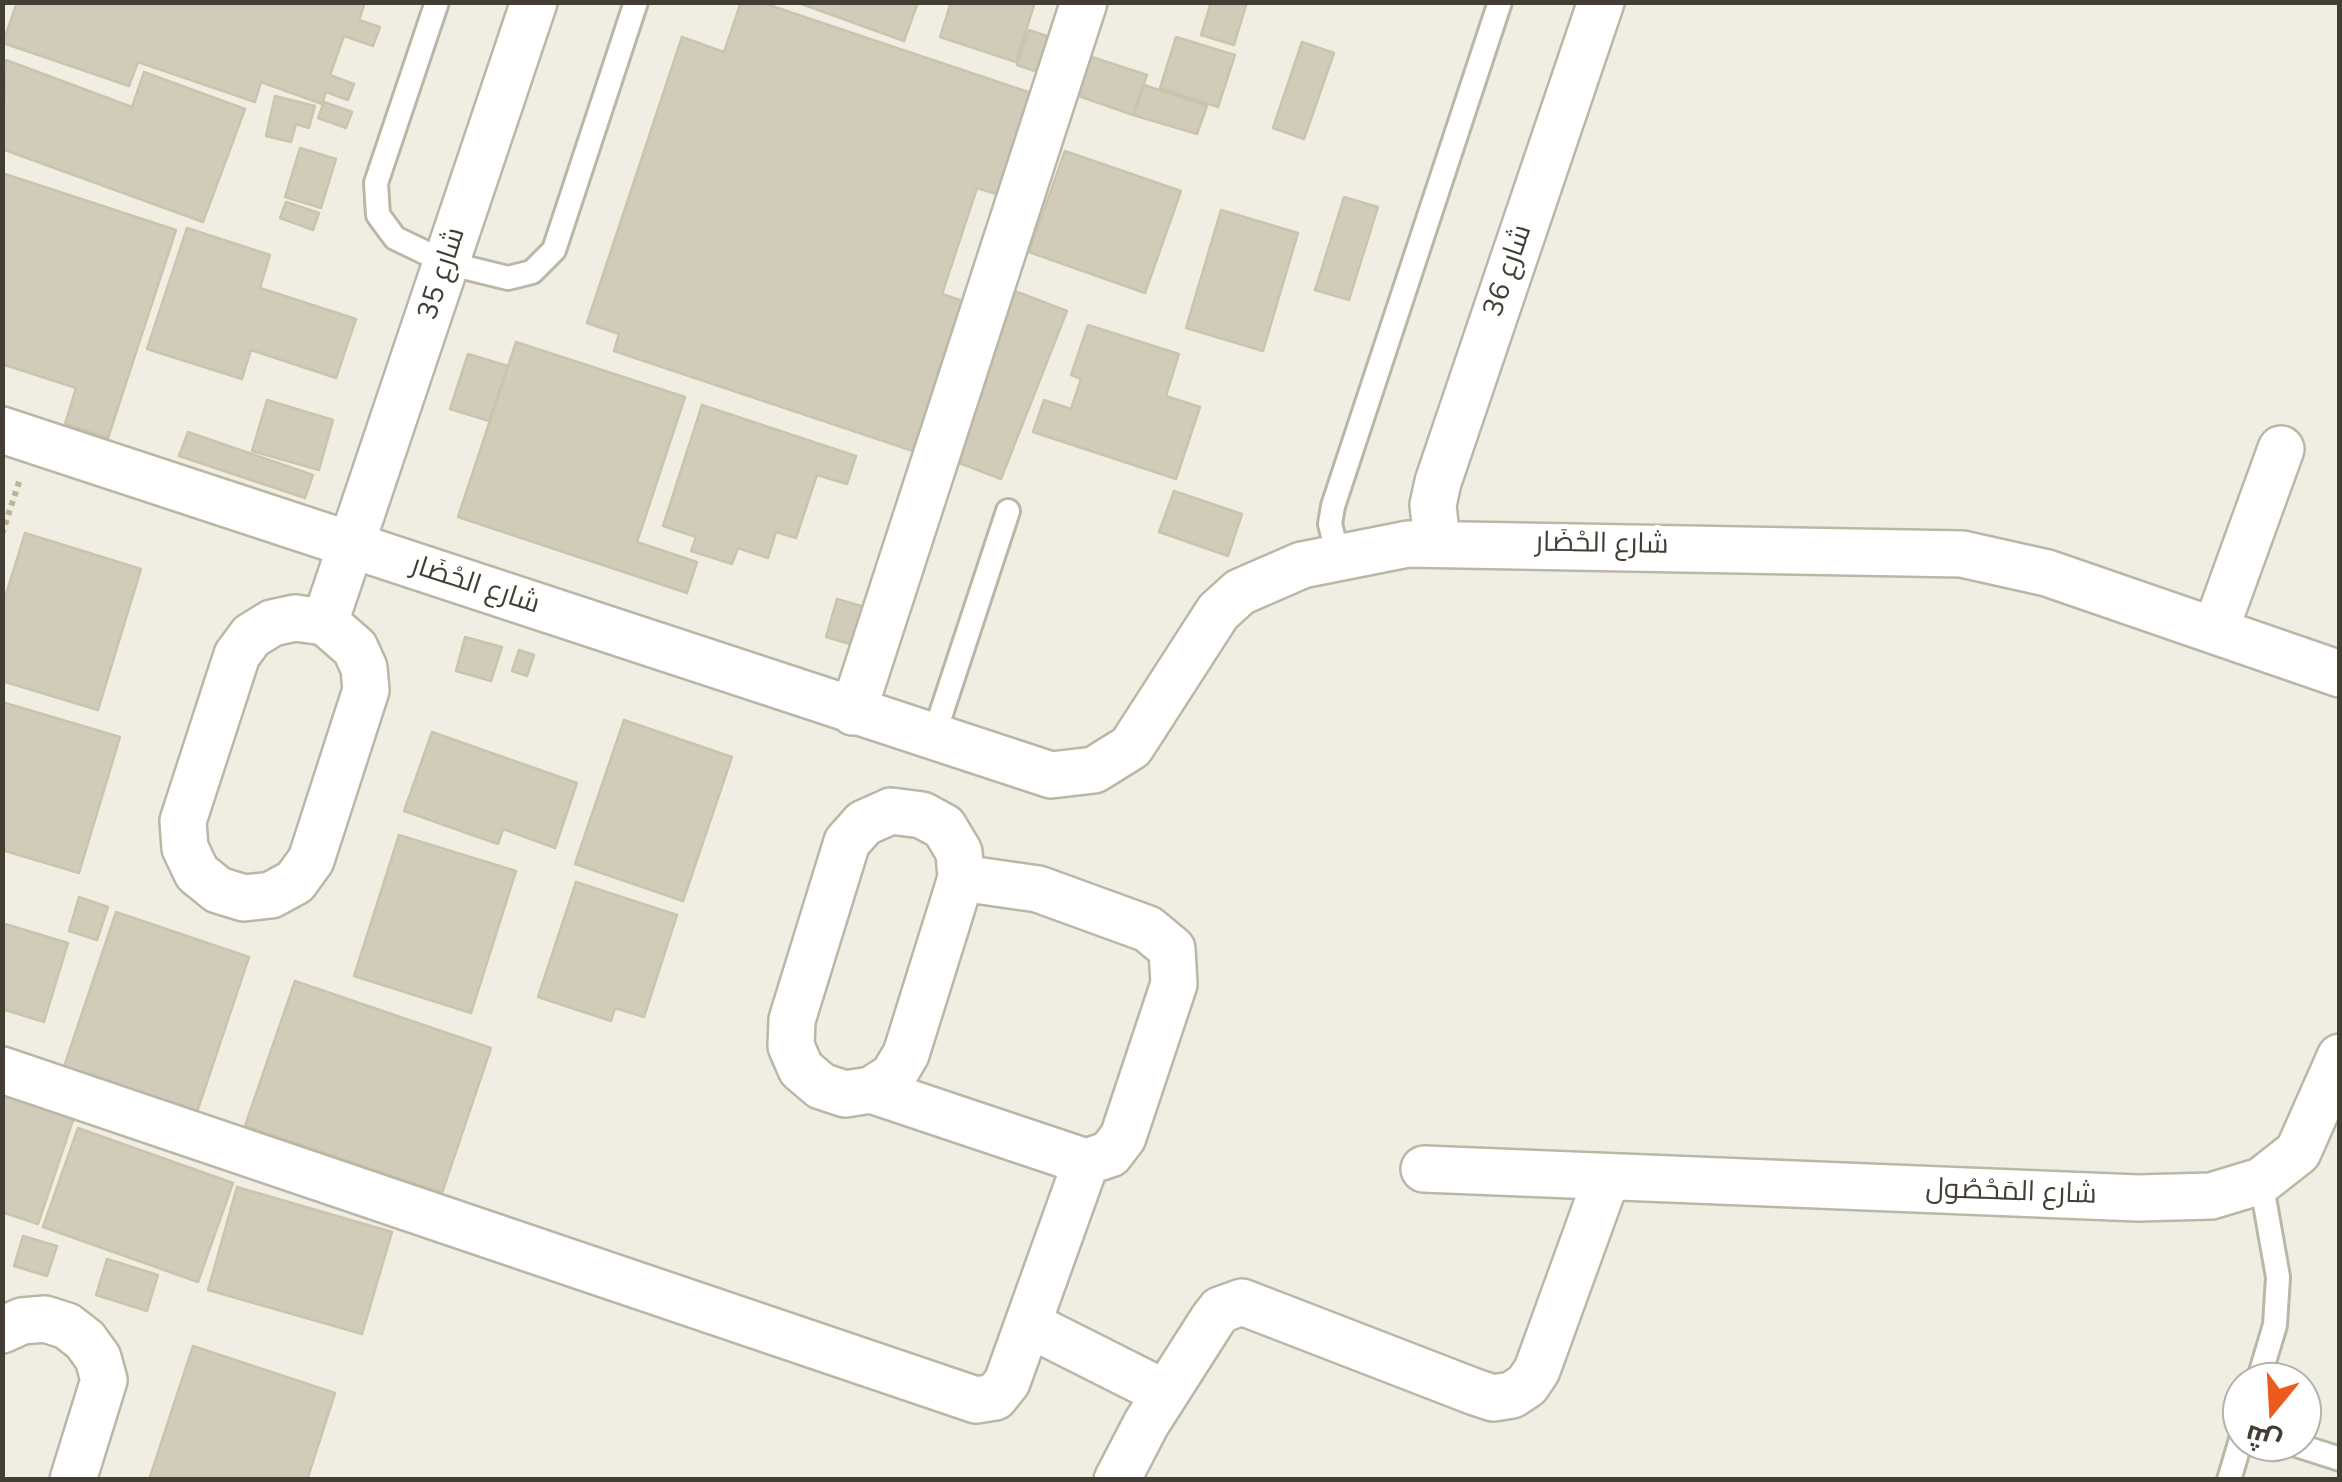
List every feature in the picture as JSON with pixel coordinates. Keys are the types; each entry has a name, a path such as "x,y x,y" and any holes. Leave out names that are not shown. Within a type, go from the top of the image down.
{"street":[{"name":"شارع 35","path":"325,622 534,2"},
{"path":"853,712 1084,2"},
{"name":"شارع 36","path":"1438,542 1433,505 1438,482 1600,2"},
{"name":"شارع الحْضَار","path":"18,435 1051,775 1094,770 1131,747 1218,612 1240,592 1268,577 1338,556 1438,542 1962,554 2047,573 2340,674"},
{"path":"2215,631 2281,449"},
{"path":"295,618 325,622 355,648 364,668 366,690 311,860 295,882 271,895 244,898 218,890 197,872 185,848 183,821 237,655 252,636 272,623 295,618"},
{"path":"922,815 940,741"},
{"path":"891,810 922,815 944,827 952,839 959,852 961,878 906,1054 893,1076 871,1090 846,1094 820,1086 801,1070 791,1046 792,1020 848,842 864,823 891,810"},
{"path":"871,1090 1086,1162 1110,1154 1124,1137 1174,984 1172,949 1148,929 1038,890 961,878"},
{"name":"شارع المَحْصُول","path":"1424,1168 2138,1198 2211,1196 2261,1180 2298,1152 2340,1058"},
{"path":"2,1070 976,1400 1002,1390 1086,1162"},
{"path":"1117,1480 1165,1393 1220,1310 1242,1302 1475,1392 1493,1398 1512,1395 1527,1385 1538,1370 1606,1177"},
{"path":"2,1330 34,1320 67,1326 85,1340 98,1358 104,1380 74,1480"},
{"path":"1028,1324 1165,1393"}],"lane":[{"path":"436,2 376,183 378,214 395,238 446,263 508,278 532,272 554,250 636,2"},
{"path":"1338,556 1330,524 1333,506 1500,2"},
{"path":"940,741 1008,511"},
{"path":"2261,1180 2278,1278 2275,1325 2264,1362"}],"path":[{"path":"2,534 18,435"}],"building":[{"path":"17,2 365,2 359,20 380,27 373,46 344,36 330,75 354,84 348,100 326,92 322,104 261,82 255,102 138,62 129,86 3,43"},
{"path":"741,2 760,2 1046,98 1006,197 977,188 942,294 966,302 916,452 614,351 619,334 587,323 682,37 724,52"},
{"path":"796,2 918,2 904,41"},
{"path":"951,2 1035,2 1016,62 940,37"},
{"path":"1211,2 1247,2 1234,45 1201,35"},
{"path":"1029,30 1061,41 1050,76 1017,65"},
{"path":"1176,37 1235,55 1218,107 1160,88"},
{"path":"1302,42 1334,53 1304,139 1273,128"},
{"path":"1086,55 1147,75 1133,115 1073,94"},
{"path":"6,60 132,107 144,72 245,109 203,222 2,149"},
{"path":"1144,85 1207,106 1197,134 1133,115"},
{"path":"275,96 315,106 309,128 296,124 291,142 266,136"},
{"path":"324,102 352,112 346,128 318,118"},
{"path":"300,148 336,159 321,208 285,197"},
{"path":"1065,151 1181,191 1145,293 1029,252"},
{"path":"2,173 176,230 108,438 65,424 76,388 2,364"},
{"path":"1344,197 1378,207 1349,300 1315,290"},
{"path":"286,202 319,213 313,230 280,218"},
{"path":"1221,210 1298,233 1263,351 1186,328"},
{"path":"187,228 270,255 260,288 356,319 336,378 251,350 242,379 147,349"},
{"path":"1007,288 1067,311 1001,479 941,456"},
{"path":"1088,325 1179,354 1166,396 1200,407 1176,479 1033,432 1044,400 1071,409 1081,379 1071,375"},
{"path":"516,342 685,397 637,542 697,562 687,593 458,517"},
{"path":"468,354 508,366 489,421 450,409"},
{"path":"267,400 333,420 319,470 252,451"},
{"path":"702,405 856,456 847,484 817,475 796,538 776,532 768,558 738,548 732,564 691,551 696,537 663,526"},
{"path":"188,432 313,475 305,498 179,456"},
{"path":"1174,491 1242,514 1228,556 1159,532"},
{"path":"25,533 141,569 98,710 2,681 2,607"},
{"path":"837,599 872,609 860,647 826,637"},
{"path":"465,637 502,647 491,681 456,671"},
{"path":"519,650 534,655 527,676 512,671"},
{"path":"2,702 120,737 79,873 2,850"},
{"path":"624,720 732,757 683,901 575,864"},
{"path":"432,732 577,783 555,848 503,829 498,844 404,811"},
{"path":"399,835 516,871 471,1013 354,976"},
{"path":"576,882 677,915 644,1017 615,1008 611,1021 538,997"},
{"path":"79,897 108,907 97,940 69,931"},
{"path":"116,912 249,957 197,1112 64,1067"},
{"path":"2,923 68,943 44,1022 2,1009"},
{"path":"295,981 491,1048 442,1193 245,1126"},
{"path":"2,1090 75,1114 38,1224 2,1212"},
{"path":"78,1128 233,1183 198,1282 43,1227"},
{"path":"237,1187 392,1232 362,1334 208,1290"},
{"path":"23,1236 57,1246 47,1276 14,1266"},
{"path":"107,1259 158,1275 147,1311 96,1295"},
{"path":"193,1346 335,1393 307,1480 149,1480"}]}
